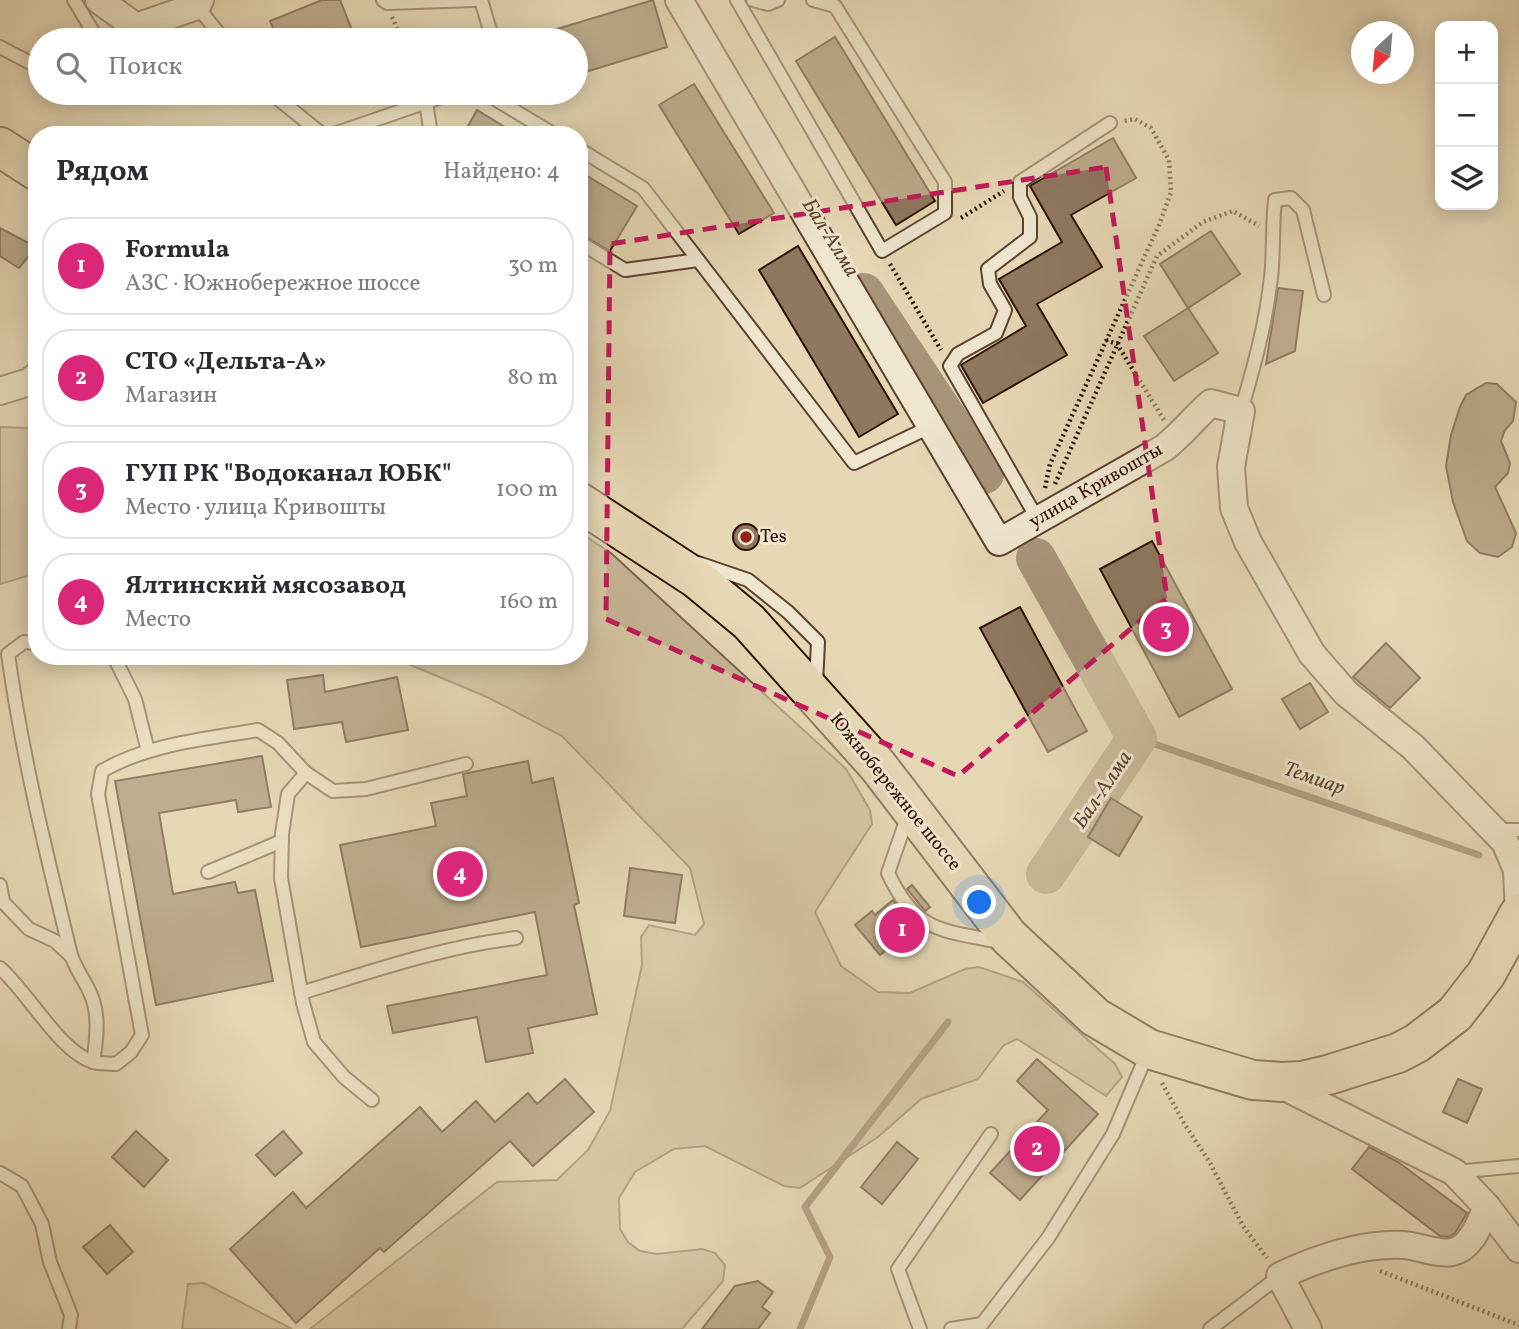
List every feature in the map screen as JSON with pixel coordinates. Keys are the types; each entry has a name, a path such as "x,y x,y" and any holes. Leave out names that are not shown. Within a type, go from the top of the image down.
{"highway":[{"path":"0,147 28,165"},
{"path":"0,160 28,177"},
{"name":"Южнобережное шоссе","path":"588,509 652,548 749,622 878,766 1009,937 1095,1017 1149,1049 1253,1080 1282,1082 1328,1075 1398,1053 1455,1014 1486,974 1519,915"},
{"name":"Южнобережное шоссе","path":"588,510 696,584 745,623 858,749 1009,943 1092,1020 1147,1054 1242,1083 1285,1087 1329,1082 1383,1070 1431,1045 1463,1020 1505,968 1519,943"}],"street":[{"path":"99,0 136,27 198,3"},
{"name":"улица Кривошты","path":"679,0 999,542 1164,448 1211,403 1241,411"},
{"path":"0,391 28,382"},
{"path":"1241,411 1231,467 1234,508 1248,542 1312,654 1346,693 1413,747 1505,842 1517,870 1519,915"},
{"path":"1285,1087 1454,1172 1487,1207 1519,1249"},
{"path":"1308,1329 1280,1276 1312,1261 1367,1247 1404,1245 1452,1252 1464,1246 1474,1234 1487,1207"}],"lane":[{"path":"74,0 91,28"},
{"path":"383,0 387,3 474,0"},
{"path":"481,0 490,28"},
{"path":"737,0 882,251 946,213 945,181 835,6 813,0"},
{"path":"753,0 768,4 778,0"},
{"path":"198,3 216,28"},
{"path":"0,47 28,62"},
{"path":"286,105 312,126"},
{"path":"357,126 417,105"},
{"path":"426,105 430,126"},
{"path":"505,105 540,126"},
{"path":"1044,516 950,366 958,354 996,333 1005,310 990,284 988,270 1030,237 1030,217 1020,197 1020,182 1110,123"},
{"path":"588,154 643,188 854,463 932,426"},
{"path":"1241,411 1250,374 1257,359 1265,318 1271,275 1275,201 1291,198 1303,210 1324,295"},
{"path":"588,247 625,270 698,260"},
{"path":"28,642 24,642 8,654 17,717 39,828 71,955 94,1003 96,1038 93,1062"},
{"path":"118,665 135,699 148,751"},
{"path":"0,968 15,981 50,1027 76,1052 93,1062 116,1064 131,1052 142,1035 98,794 102,771 121,759 148,751 258,730 278,743 306,773 333,791 366,789 466,764"},
{"path":"306,773 288,794 281,878 301,993 314,1042 344,1077 372,1100"},
{"path":"1469,805 1503,830 1519,830"},
{"path":"908,815 888,873 899,896 916,917 938,930 1009,943"},
{"path":"208,872 282,841"},
{"path":"0,885 2,901 29,929 55,940 71,955"},
{"path":"301,993 399,962 485,942 516,938"},
{"path":"951,1329 981,1326 1048,1238 1114,1133 1147,1054"},
{"path":"920,1329 898,1269 991,1135"},
{"path":"1454,1172 1519,1166"},
{"path":"0,1174 22,1186 42,1224 50,1262 71,1314 69,1329"},
{"path":"1210,1329 1280,1276"}],"path":[{"path":"1044,516 1051,464 1159,225 1171,192 1169,160 1151,128 1135,119 1110,123"},
{"path":"1044,516 1056,479 1080,432 1157,256 1203,222 1233,211 1272,234"},
{"path":"882,251 950,366"},
{"path":"1106,340 1117,344 1176,439"},
{"path":"1147,1054 1243,1226 1280,1276"},
{"path":"1369,1268 1392,1274 1519,1325"}],"highlighted area":[{"path":"1106,167 1167,598 958,776 606,619 610,244"}],"shaded area":[{"path":"0,427 28,428 28,576 0,584"},
{"path":"588,538 611,553 846,769 870,810 872,824 815,912 841,966 878,992 910,993 965,969 979,967 1023,982 1115,1064 1122,1077 1106,1096 1017,1039 1004,1045 978,1079 921,1099 878,1137 800,1188 784,1186 705,1146 674,1149 635,1172 619,1198 620,1229 628,1242 640,1251 657,1254 702,1249 715,1253 725,1265 723,1281 682,1329 310,1329 497,1182 557,1180 588,1150 610,1111 642,965 641,937 649,925 695,935 704,924 690,868 562,736 487,697 411,665 588,665"},
{"path":"204,1283 292,1329 182,1329 188,1284"}],"building":[{"path":"322,0 340,0 351,28 273,28 270,21"},
{"path":"653,0 667,47 588,71 588,28 560,28"},
{"path":"835,37 935,201 896,225 796,61"},
{"path":"694,84 774,213 739,234 659,105"},
{"path":"477,110 503,126 468,126"},
{"path":"1113,138 1136,178 1071,215 1102,267 1037,304 1067,355 983,403 961,365 1026,326 999,279 1062,242 1030,186"},
{"path":"588,176 637,206 610,251 588,238"},
{"path":"0,228 28,243 28,257 19,268 0,256"},
{"path":"1211,231 1240,274 1188,308 1160,264"},
{"path":"798,246 898,414 859,437 759,270"},
{"path":"1278,288 1303,291 1295,351 1266,364"},
{"path":"1188,308 1218,353 1174,381 1144,336"},
{"path":"1486,383 1497,384 1516,402 1513,421 1505,430 1501,441 1510,463 1508,473 1495,487 1516,533 1512,547 1498,557 1480,553 1467,541 1453,502 1446,466 1451,435 1460,407 1466,395"},
{"name":"Tes","path":"746,524 755,528 759,537 755,546 746,550 737,546 733,537 737,528"},
{"path":"1152,541 1232,689 1179,717 1100,569"},
{"path":"1020,607 1087,731 1048,752 980,628"},
{"path":"1386,643 1420,678 1390,708 1353,677"},
{"path":"323,675 325,692 397,677 408,730 346,742 342,722 294,729 287,680"},
{"path":"1310,683 1328,712 1300,729 1282,699"},
{"path":"262,756 271,807 238,812 236,800 159,813 173,894 235,882 238,893 255,890 273,981 156,1005 115,781"},
{"path":"528,761 532,783 553,778 579,903 574,905 597,1014 528,1028 533,1053 486,1062 477,1017 393,1033 387,1006 547,975 535,912 361,947 340,845 436,826 431,803 467,796 463,774"},
{"path":"1111,798 1142,817 1119,856 1088,837"},
{"path":"630,868 682,875 675,923 624,916"},
{"path":"912,885 930,907 925,911 907,889"},
{"path":"893,900 911,922 892,937 896,942 880,955 855,925 872,911 875,915"},
{"path":"1037,1059 1098,1114 1020,1200 990,1173 1048,1110 1017,1081"},
{"path":"565,1079 594,1112 533,1166 510,1141 384,1252 380,1248 296,1323 230,1249 293,1192 306,1208 420,1107 442,1132 476,1101 495,1122 528,1093 537,1104"},
{"path":"1458,1079 1482,1089 1467,1123 1443,1112"},
{"path":"136,1131 168,1160 144,1187 112,1157"},
{"path":"283,1131 302,1153 275,1176 256,1155"},
{"path":"897,1142 918,1159 882,1204 861,1187"},
{"path":"1369,1147 1398,1162 1467,1213 1455,1233 1449,1237 1440,1236 1352,1169"},
{"path":"110,1225 133,1252 107,1274 83,1247"},
{"path":"758,1281 773,1292 762,1307 770,1313 758,1329 702,1329 735,1286"}],"waterway":[{"name":"Бал-Алма","path":"864,293 984,474"},
{"name":"Бал-Алма","path":"1036,558 1137,738 1046,874"},
{"name":"Темиар","path":"1137,738 1479,855"},
{"name":"Бал-Алма","path":"800,1329 830,1257 805,1207 948,1022"}],"place":[{"name":"Tes","path":"746,537"},
{"name":"ГУП РК \"Водоканал ЮБК\"","path":"1166,629"},
{"name":"Ялтинский мясозавод","path":"460,874"},
{"name":"Formula","path":"902,930"},
{"name":"СТО «Дельта-А»","path":"1037,1149"}]}
